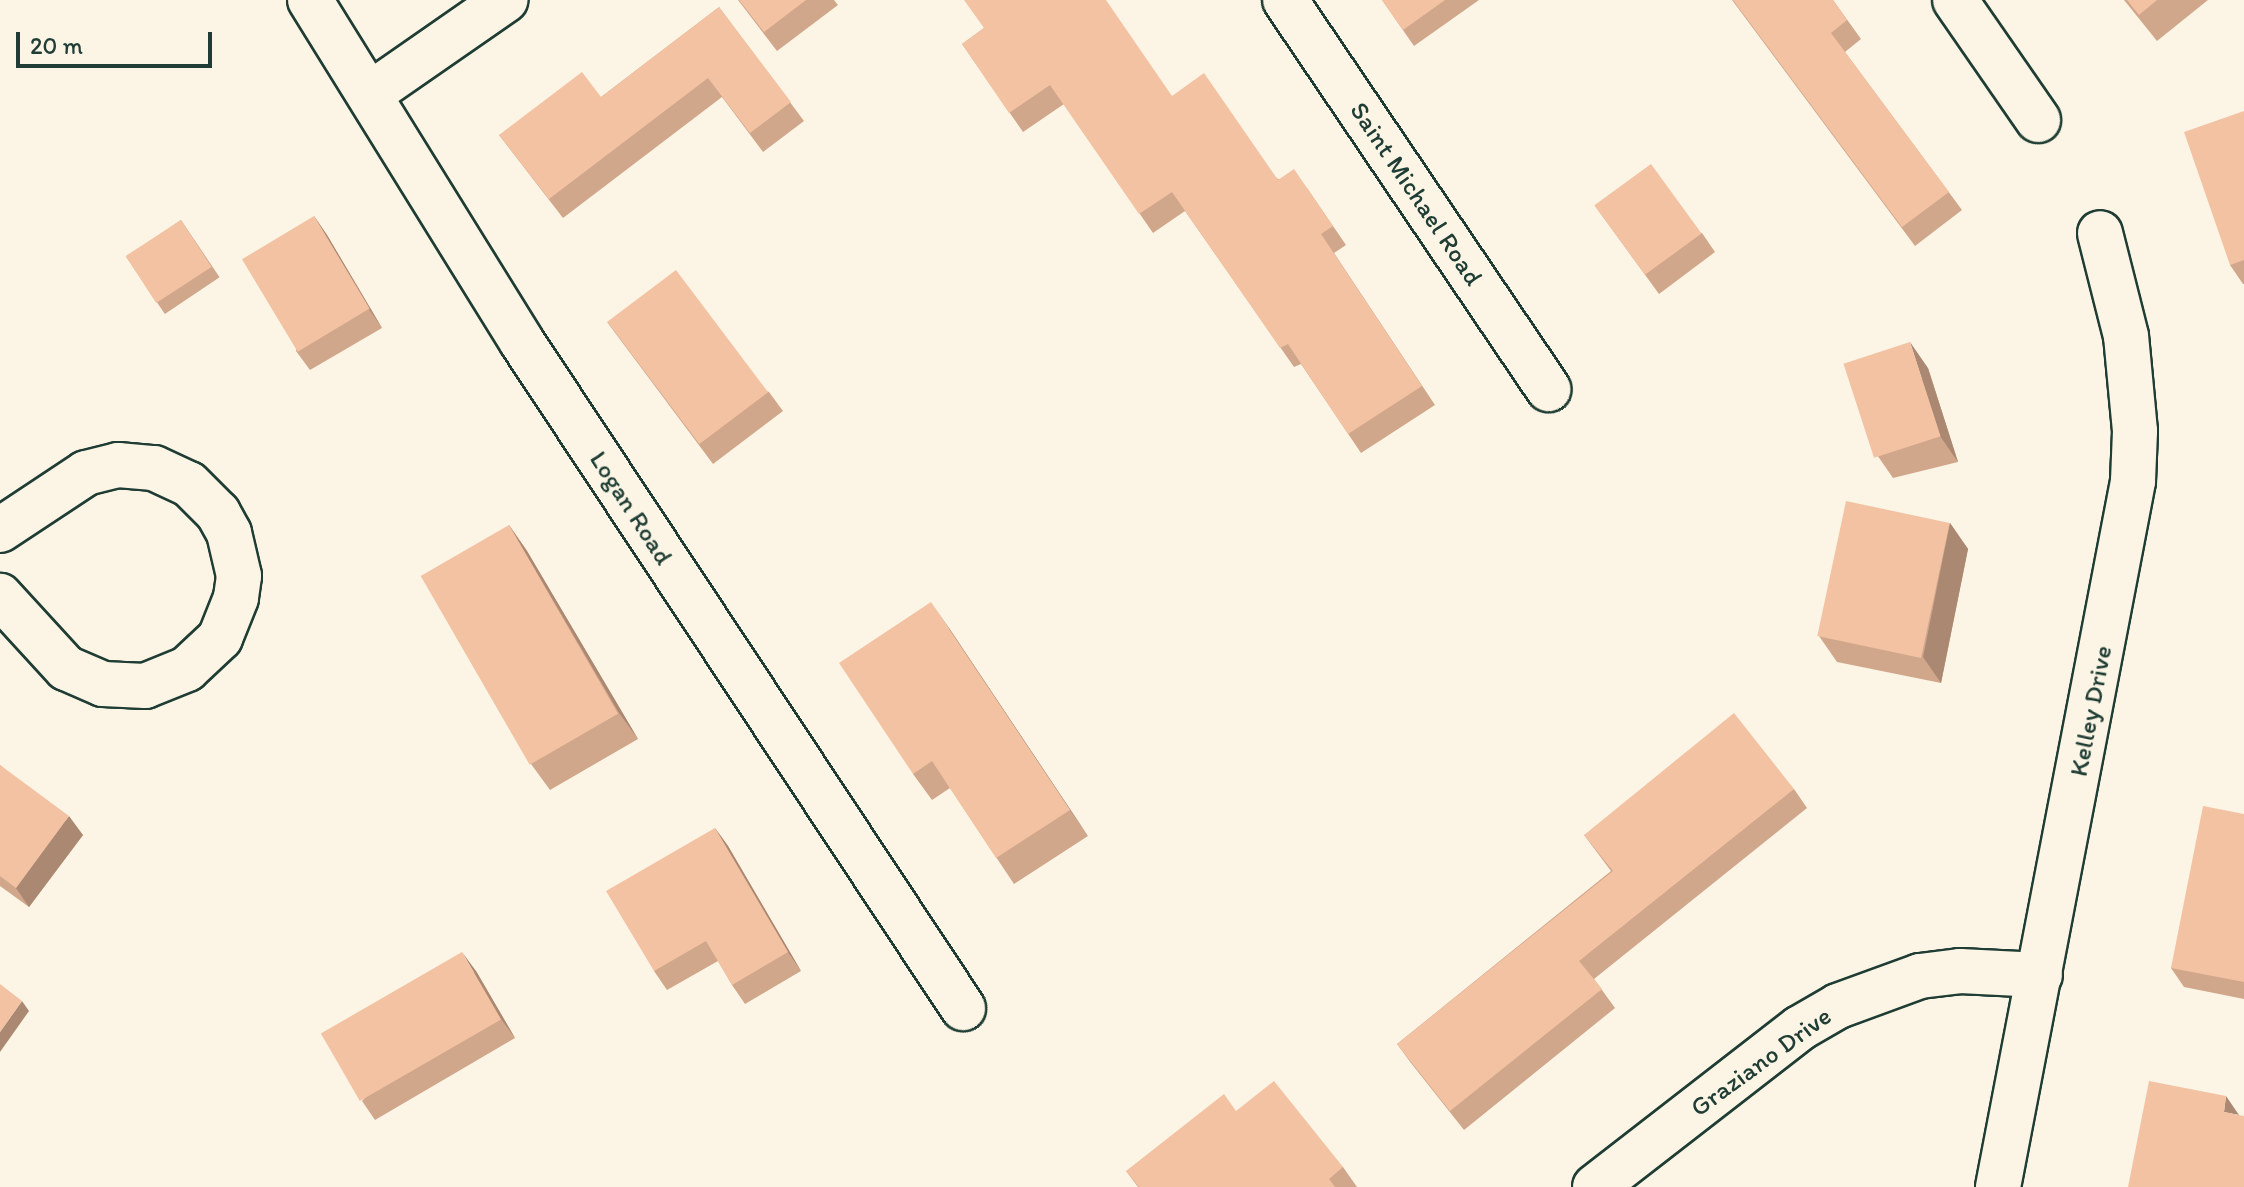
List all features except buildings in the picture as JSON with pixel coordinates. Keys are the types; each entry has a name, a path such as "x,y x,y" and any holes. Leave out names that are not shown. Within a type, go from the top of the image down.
{"street":[{"name":"Logan Road","path":"310,0 522,342 963,1008"},
{"path":"370,94 505,0"},
{"name":"Saint Michael Road","path":"1285,0 1548,389"},
{"path":"1955,0 2038,120"},
{"name":"Kelley Drive","path":"1998,1187 2133,481 2135,431 2126,336 2100,233"},
{"path":"0,530 86,473 118,465 154,468 189,484 218,513 229,533 239,576 228,622 211,648 187,669 145,686 103,684 66,668 0,596"},
{"name":"Graziano Drive","path":"1595,1187 1800,1028 1838,1006 1920,976 1960,971 2040,975"}]}
